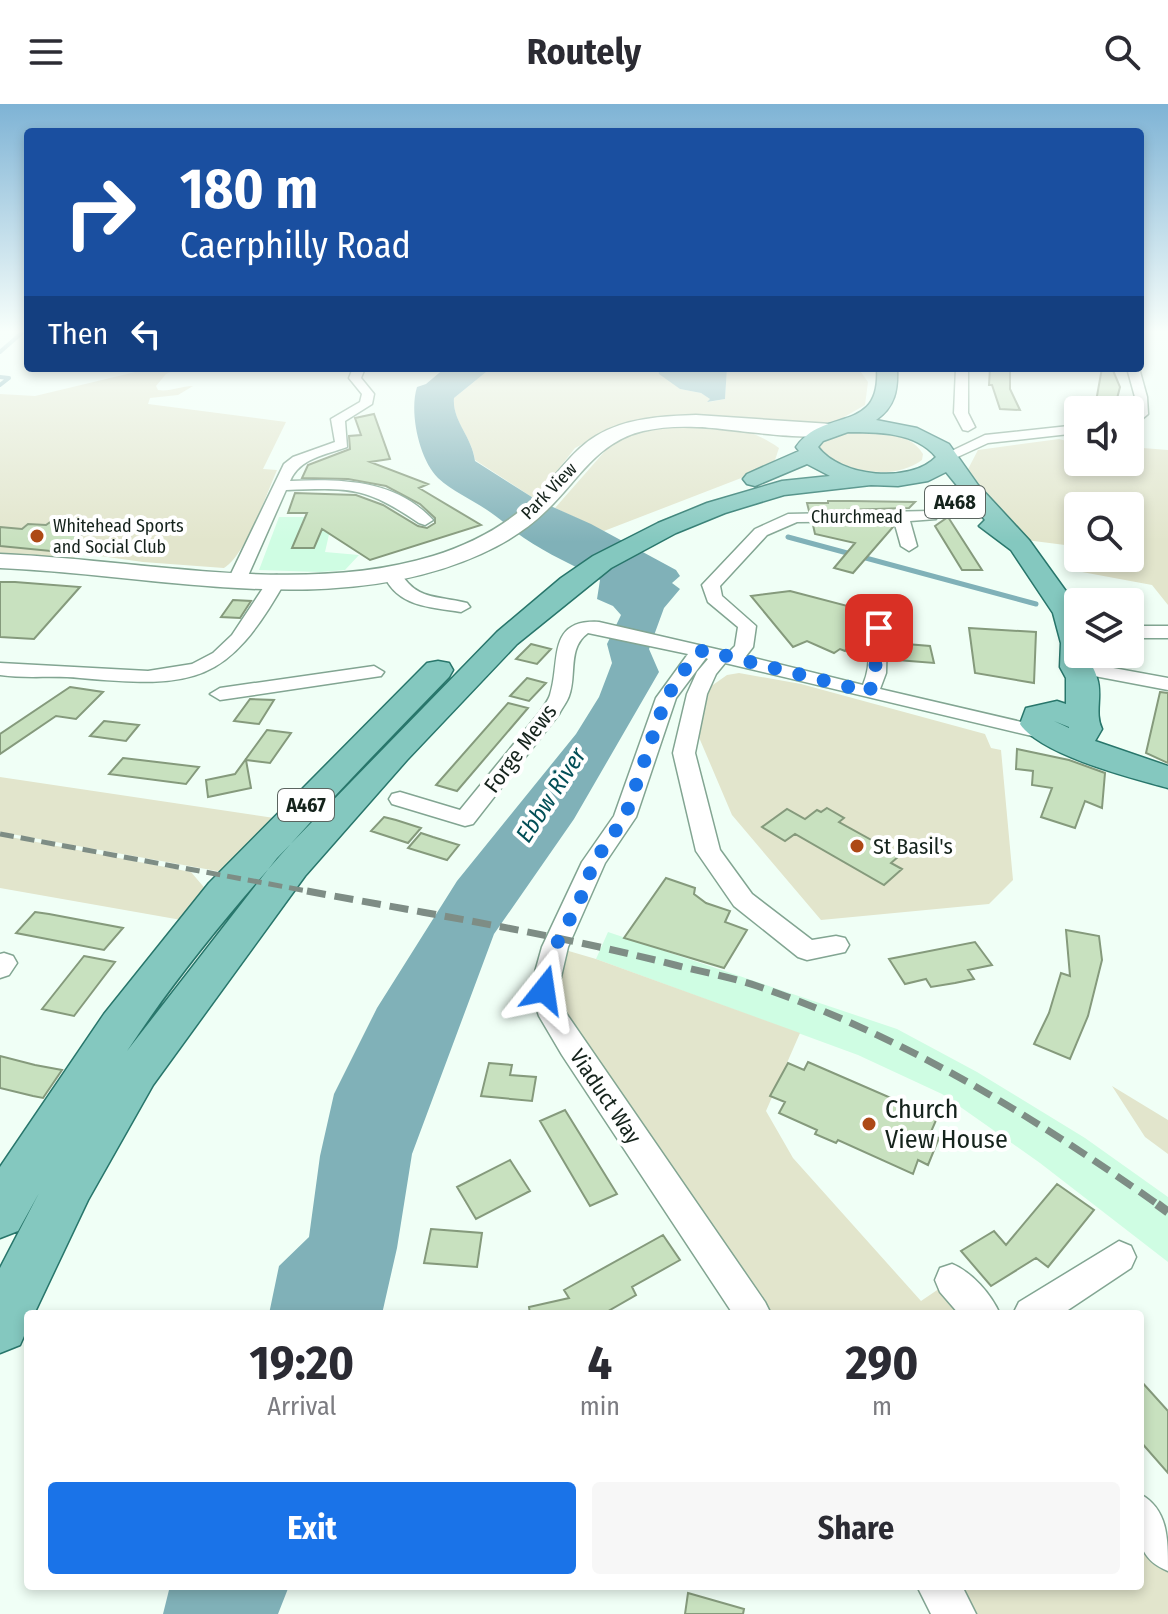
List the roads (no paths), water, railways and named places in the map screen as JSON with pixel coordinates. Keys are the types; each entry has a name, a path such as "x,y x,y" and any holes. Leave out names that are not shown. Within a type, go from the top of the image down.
{"main road":[{"path":"837,428 878,427 924,437 940,447 946,458 938,469 929,474 881,479 833,469 809,453 811,439 837,428 858,422 885,400"},
{"path":"907,410 924,437"},
{"name":"A467","path":"0,1214 29,1161 173,955 258,854 446,662 515,600 562,579 674,509 772,473 809,453"},
{"name":"A468","path":"946,458 973,493 1005,524 1014,541 1049,584 1064,611"},
{"name":"A467","path":"631,537 782,488 881,479"},
{"name":"A468","path":"881,479 940,503 1014,541"},
{"name":"A467","path":"0,1325 70,1184 137,1072 291,867 562,579"},
{"name":"A468","path":"1064,726 1082,678 1076,668"},
{"path":"1064,726 1115,762 1168,776"}],"street":[{"path":"238,578 292,463 342,444 338,418 362,408 368,400"},
{"path":"961,400 961,413 968,427"},
{"name":"Park View","path":"0,561 277,580 337,580 392,573 458,556 507,533 539,506 592,447 617,433 648,424 681,420 723,421 802,431 837,428"},
{"name":"Park View","path":"753,427 809,453"},
{"path":"946,458 980,441 1005,435 1064,430"},
{"path":"924,437 980,441"},
{"path":"282,486 331,485 371,489 384,493 425,520"},
{"name":"Churchmead","path":"712,652 744,647 747,626 714,598 711,585 761,532 794,517 901,517 940,503"},
{"path":"901,517 909,546"},
{"path":"392,573 393,580 404,593 461,607"},
{"path":"0,669 152,679 199,671 213,663 237,638 263,606 277,580"},
{"path":"869,692 877,674 873,650 879,628 895,613"},
{"name":"Forge Mews","path":"400,799 465,819 549,714 560,695 565,654 572,636 584,627 712,652"},
{"path":"1144,632 1168,632"},
{"path":"836,945 807,950 743,900 708,851 684,753 689,721 712,652 967,717 1064,726"},
{"name":"Viaduct Way","path":"712,652 688,665 666,698 625,817 594,862 580,900 555,947 544,990 553,1016 572,1047 743,1310"},
{"path":"1080,668 1168,684"},
{"path":"199,671 214,701 374,672"},
{"path":"1037,1310 1119,1257"},
{"path":"952,1280 978,1310"},
{"path":"1144,1519 1168,1551"},
{"path":"940,1590 955,1614"}],"water":[{"name":"Ebbw River","path":"415,400 454,400 456,414 475,461 535,499 591,524 676,570 680,576 672,583 680,589 664,608 649,649 659,672 574,819 494,934 412,1154 397,1248 383,1310 270,1310 279,1266 309,1237 320,1156 334,1094 377,1008 457,881 576,734 599,697 612,663 607,644 621,615 613,606 597,599 600,580 533,544 438,478 421,447"},
{"path":"169,1590 287,1590 278,1614 163,1614"}],"waterway":[{"path":"788,537 1036,604"}],"railway":[{"path":"0,834 318,893"},
{"path":"307,891 584,944 757,986 864,1029 966,1081 1065,1141 1160,1206"},
{"path":"1157,1204 1168,1212"}],"place":[{"name":"Whitehead Sports and Social Club","path":"37,536"},
{"name":"St Basil's","path":"857,846"},
{"name":"Church View House","path":"869,1124"}]}
